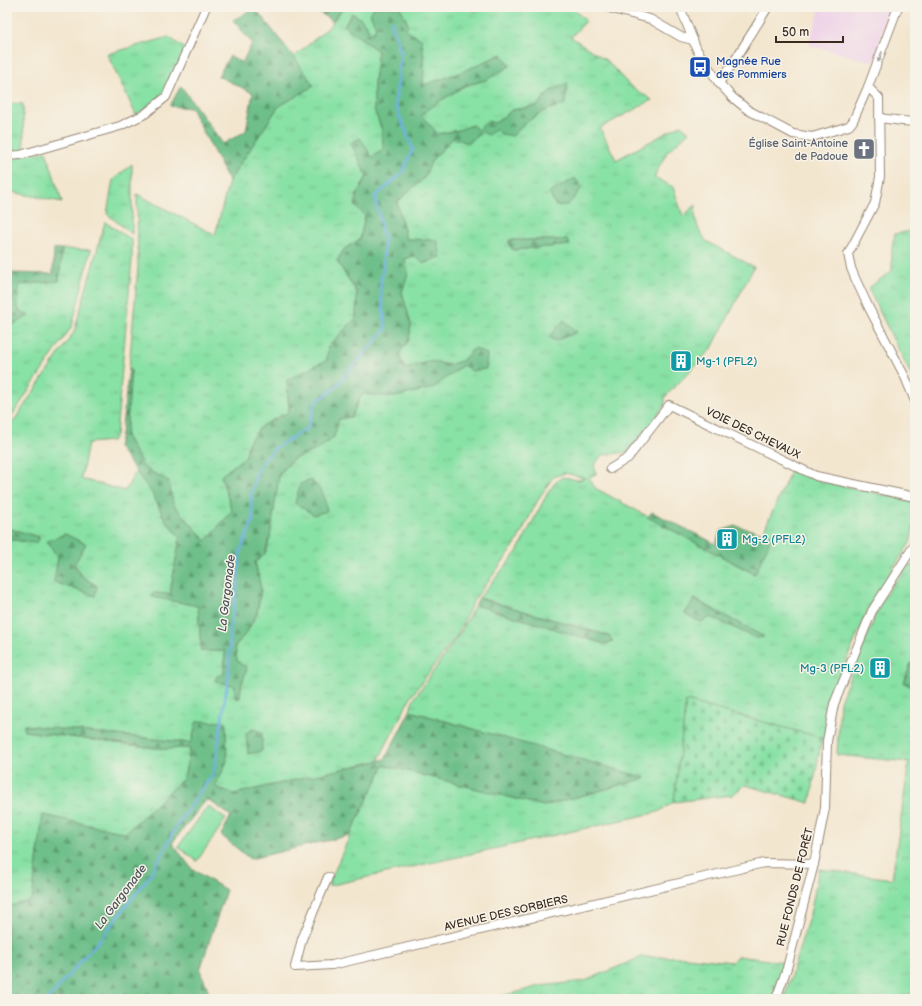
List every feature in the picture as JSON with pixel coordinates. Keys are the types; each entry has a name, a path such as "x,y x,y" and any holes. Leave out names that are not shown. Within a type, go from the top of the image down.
{"street":[{"path":"7,156 20,155 120,126 145,114 166,97 206,7"},
{"path":"680,7 697,50 719,82 732,97 748,110 793,134 812,137 849,126 853,121 868,87 898,7"},
{"path":"685,18 689,7"},
{"path":"719,82 735,60 768,7"},
{"path":"609,8 650,19 681,37 692,40"},
{"path":"868,87 879,98 880,177 875,203 848,254 855,278 905,376 915,401"},
{"path":"879,118 915,122"},
{"name":"VOIE DES CHEVAUX","path":"610,469 628,458 669,405 816,476 915,497"},
{"name":"RUE FONDS DE FORÊT","path":"776,999 786,968 814,864 825,808 827,741 834,704 872,611 915,544"},
{"name":"AVENUE DES SORBIERS","path":"328,877 302,940 295,967 332,966 764,863 814,864"}],"shaded area":[{"path":"821,7 889,7 874,62 808,45"}],"green space":[{"path":"312,7 344,7 332,21"},
{"path":"344,7 375,7 370,13 376,27 372,34 361,19 352,13 344,26 378,51 374,83 374,109 382,130 383,150 372,157 351,143 367,176 357,195 365,215 360,239 344,249 337,261 357,293 356,318 328,347 327,360 287,380 289,412 261,426 248,443 246,456 221,476 232,511 206,541 173,504 168,481 144,468 126,436 131,371 129,368 138,267 137,194 215,235 229,181 278,107 313,86 294,57 328,28"},
{"path":"375,7 400,7 408,24 406,30 422,40 424,65 423,85 459,73 502,54 510,66 486,80 464,86 421,115 438,134 459,130 472,125 478,130 488,121 495,123 512,110 537,106 549,92 568,83 565,104 542,112 525,123 513,136 501,134 496,129 488,135 482,132 468,143 453,138 432,160 424,178 397,202 406,239 437,240 441,257 424,263 413,256 405,259 408,273 402,292 411,324 409,340 399,354 405,369 430,361 449,365 462,361 474,348 487,354 486,369 471,371 463,365 433,388 394,397 362,394 351,417 339,419 334,437 318,449 293,459 279,474 270,537 265,554 255,562 261,589 257,613 247,632 235,646 237,661 247,668 241,686 240,698 235,698 235,686 215,681 217,676 224,674 225,651 201,651 198,606 152,597 152,593 170,594 180,537 166,521 152,493 118,447 121,435 129,368 131,371 126,436 144,468 169,481 173,504 206,541 232,511 221,476 246,456 248,443 261,426 289,412 287,380 327,360 328,347 356,318 357,292 337,261 344,249 360,239 365,216 355,206 357,195 367,176 351,143 360,138 372,157 383,150 382,130 374,109 374,83 378,51 344,26 352,13 361,19 372,34 376,27 370,13"},
{"path":"400,7 471,7 475,12 483,7 572,7 586,21 571,37 607,61 629,85 652,100 600,128 616,160 681,125 689,132 667,152 654,177 673,187 683,216 696,205 695,216 698,228 706,241 754,267 712,348 665,397 665,405 628,452 602,455 594,466 596,474 589,477 595,488 754,574 773,534 763,533 791,470 820,481 912,502 915,510 915,521 910,543 873,599 843,668 829,706 826,739 686,701 674,802 658,812 328,886 350,835 384,765 544,806 645,778 410,711 413,700 460,633 475,605 605,644 612,641 609,636 479,598 517,552 547,494 555,483 562,477 578,480 585,478 565,473 553,477 539,498 516,543 474,600 457,635 410,698 378,761 234,794 215,787 227,761 191,743 24,725 24,731 163,749 190,748 184,778 125,833 43,815 32,900 7,907 7,539 35,543 39,537 7,528 7,431 74,332 105,222 132,240 132,259 116,435 112,441 88,443 81,479 125,491 136,471 152,493 166,521 180,537 170,594 152,593 198,606 201,651 225,651 224,674 235,686 236,698 240,698 241,686 247,669 237,661 235,646 247,632 257,613 261,589 255,562 265,554 270,537 279,475 293,459 318,449 339,419 351,417 362,394 395,397 433,388 463,365 474,348 462,361 449,365 430,361 406,370 398,354 409,340 411,325 402,292 408,273 405,259 413,256 425,263 440,257 437,240 406,239 397,202 424,178 432,160 453,138 496,128 513,136 525,123 542,112 565,103 567,83 549,92 537,106 512,110 495,123 478,130 472,125 459,130 438,134 420,115 464,86 486,80 510,66 459,73 423,86 424,65 422,40 405,30 407,24","holes":["509,240 567,240 570,245 513,250","85,544 74,564 83,577 97,586 54,582 58,558","695,599 763,637 756,638 711,617 685,614"]},
{"path":"255,8 294,57 314,86 278,107 229,181 191,108 170,106 181,86 223,144 246,131 253,93 218,76 230,56 242,63 252,43 233,20"},
{"path":"169,37 185,49 164,96 136,115 107,54"},
{"path":"7,103 23,104 24,151 7,153"},
{"path":"46,151 62,202 7,191 7,158"},
{"path":"132,164 132,234 107,214 113,180"},
{"path":"575,178 582,188 568,205 556,206 549,193"},
{"path":"915,230 915,383 868,288 892,271 892,248 895,234"},
{"path":"509,240 567,240 570,245 513,250 509,245"},
{"path":"54,249 62,249 59,281 19,285 18,310 29,316 7,328 7,273 53,274"},
{"path":"62,249 91,250 72,326 7,423 7,328 28,316 18,310 19,285 59,281"},
{"path":"564,320 577,332 555,341 549,337"},
{"path":"311,480 323,493 327,511 314,515 295,503 300,484"},
{"path":"652,512 716,544 720,531 736,526 773,534 755,574 647,517"},
{"path":"7,528 39,537 39,540 35,543 7,539"},
{"path":"65,534 86,544 74,565 83,577 97,586 95,596 54,582 58,558 47,541"},
{"path":"909,565 915,566 915,664 911,663 904,683 915,688 915,999 911,999 913,994 908,995 906,999 784,999 811,910 819,869 892,879 909,762 837,755 840,701 872,625 878,606 893,584"},
{"path":"479,598 609,636 613,641 605,644 475,605"},
{"path":"694,599 764,637 756,638 711,617 701,622 685,614"},
{"path":"911,663 915,664 915,688 904,683"},
{"path":"686,701 822,738 810,803 745,785 732,795 674,802"},
{"path":"410,711 646,778 544,806 384,765 350,835 250,859 221,835 231,816 207,799 172,843 192,869 226,890 200,970 211,999 7,999 7,907 32,900 43,815 125,833 184,778 190,748 163,749 24,731 24,725 191,743 197,721 226,722 227,761 215,787 234,794 385,759"},
{"path":"253,729 262,732 262,751 248,754 246,733"},
{"path":"208,806 226,819 197,861 178,847"},
{"path":"737,956 784,962 773,999 492,999 540,986 585,981 641,957 686,957 732,962"}],"waterway":[{"name":"La Gargonade","path":"48,999 103,936 151,874 176,827 214,772 229,673 230,628 238,583 240,552 253,521 251,495 258,467 275,448 308,428 315,402 333,390 386,329 380,287 383,267 384,240 375,197 402,173 413,149 395,105 401,52 391,21"}],"place":[{"name":"Magnée Rue des Pommiers","path":"700,67"},
{"name":"Église Saint-Antoine de Padoue","path":"864,149"},
{"name":"Mg-1 (PFL2)","path":"681,361"},
{"name":"Mg-2 (PFL2)","path":"727,539"},
{"name":"Mg-3 (PFL2)","path":"880,668"}]}
